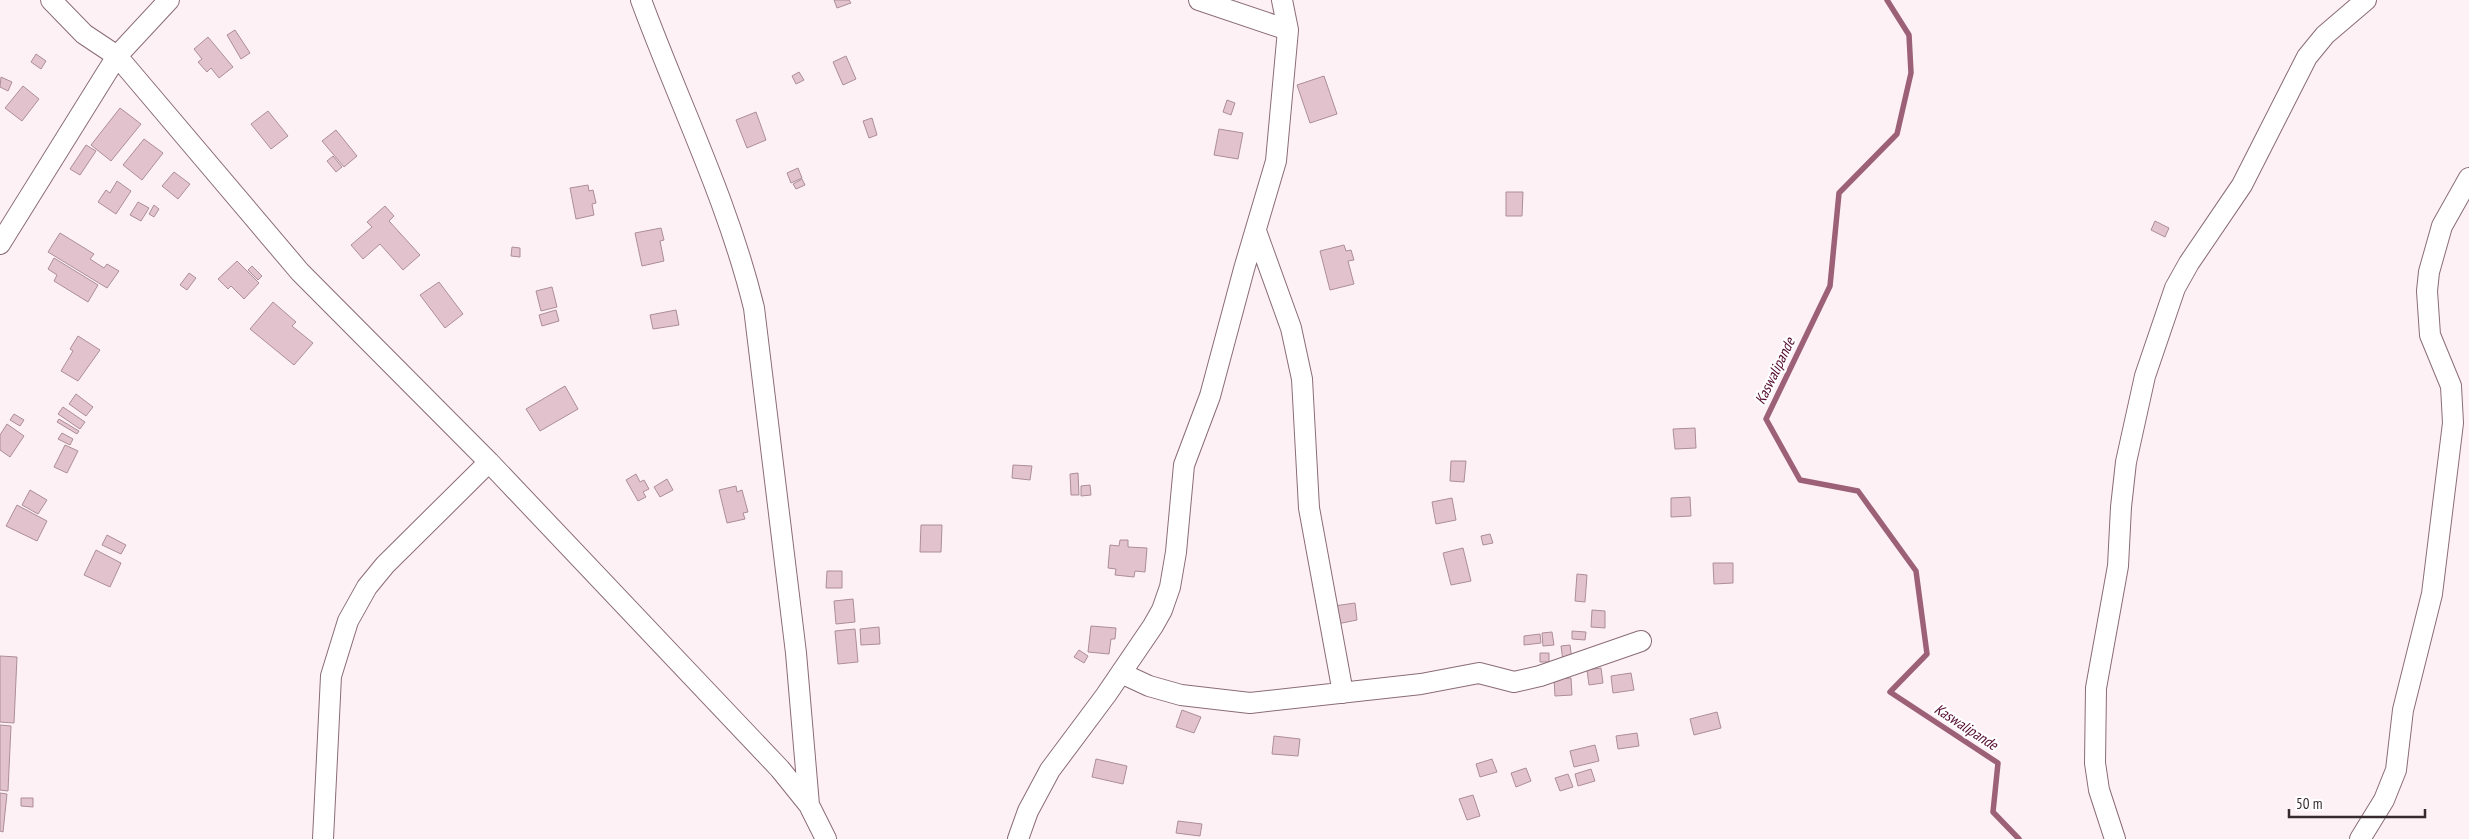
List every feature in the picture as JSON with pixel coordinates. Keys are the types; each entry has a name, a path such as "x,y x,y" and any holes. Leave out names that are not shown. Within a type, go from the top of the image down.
{"street":[{"path":"51,0 84,34 116,56 300,272 489,462 780,769 809,805 826,839"},
{"path":"0,244 116,56 169,0"},
{"path":"641,0 716,187 743,265 754,308 796,653 809,805"},
{"path":"1199,0 1288,30"},
{"path":"1018,839 1028,811 1050,770 1153,626 1162,610 1170,588 1184,465 1210,396 1276,161 1288,30 1282,0"},
{"path":"2115,839 2099,790 2095,763 2096,688 2118,566 2121,507 2126,462 2145,376 2175,288 2188,263 2255,164 2307,57 2324,35 2366,0"},
{"path":"2360,839 2384,800 2396,770 2403,710 2432,594 2453,423 2451,386 2430,335 2427,291 2429,272 2442,226 2469,178"},
{"path":"1256,231 1291,328 1302,379 1310,508 1343,693"},
{"path":"323,839 331,676 348,621 367,587 386,565 489,462"},
{"path":"1121,673 1150,686 1181,695 1216,701 1250,703 1421,684 1479,673 1503,680 1521,680 1641,641"}],"building":[{"path":"834,0 849,0 851,3 837,8"},
{"path":"235,30 250,53 241,59 227,35"},
{"path":"208,37 233,67 219,78 211,68 207,72 198,62 202,59 194,49"},
{"path":"36,54 46,61 41,69 31,62"},
{"path":"846,56 856,79 843,85 833,62"},
{"path":"799,72 804,80 796,84 792,76"},
{"path":"1324,76 1337,114 1310,123 1297,85"},
{"path":"1,77 12,82 8,91 0,87"},
{"path":"23,86 39,99 22,121 5,108"},
{"path":"1227,100 1235,103 1231,115 1223,112"},
{"path":"120,108 141,124 111,161 91,145"},
{"path":"268,111 288,136 271,149 251,124"},
{"path":"756,112 766,140 747,148 736,120"},
{"path":"872,118 877,135 869,138 863,121"},
{"path":"1219,129 1243,133 1238,159 1214,155"},
{"path":"336,130 357,156 344,167 322,141"},
{"path":"144,139 163,153 142,180 123,165"},
{"path":"86,145 96,151 80,175 70,169"},
{"path":"333,156 342,167 336,172 327,161"},
{"path":"798,168 802,178 791,183 787,173"},
{"path":"174,172 190,184 178,199 162,186"},
{"path":"802,179 805,185 796,189 793,184"},
{"path":"117,181 131,191 116,214 98,202 106,190 110,193"},
{"path":"588,185 589,191 593,190 596,203 592,204 594,215 576,219 570,188"},
{"path":"1506,192 1523,192 1522,216 1506,216"},
{"path":"138,202 149,208 141,221 130,215"},
{"path":"154,205 159,209 154,217 149,214"},
{"path":"385,206 394,216 389,221 420,255 403,270 380,244 363,259 351,245 372,227 367,222"},
{"path":"2155,221 2169,228 2165,237 2151,230"},
{"path":"661,228 664,240 660,241 664,261 642,266 635,233"},
{"path":"60,233 94,254 90,259 104,268 107,264 119,271 107,288 48,252"},
{"path":"1344,245 1346,251 1351,250 1354,260 1348,261 1354,284 1330,290 1320,251"},
{"path":"512,247 520,248 520,257 511,256"},
{"path":"54,258 98,285 88,302 54,281 57,275 48,269"},
{"path":"237,261 259,283 244,299 231,286 228,289 218,279"},
{"path":"252,266 262,276 258,280 248,270"},
{"path":"189,273 196,278 187,290 180,285"},
{"path":"439,282 463,314 445,328 420,295"},
{"path":"552,287 557,307 541,311 536,291"},
{"path":"273,302 296,322 292,326 313,343 294,365 250,329"},
{"path":"556,310 559,321 542,326 539,315"},
{"path":"676,310 679,325 653,329 650,315"},
{"path":"78,336 100,350 78,381 61,371 73,351 70,349"},
{"path":"565,386 578,409 540,431 526,409"},
{"path":"76,394 93,407 86,416 69,404"},
{"path":"63,407 85,422 80,429 58,414"},
{"path":"14,414 24,420 20,426 10,420"},
{"path":"59,419 79,431 77,434 57,422"},
{"path":"7,424 24,436 10,457 0,450 0,435"},
{"path":"1695,428 1696,448 1675,449 1673,429"},
{"path":"62,433 73,439 70,445 58,439"},
{"path":"65,445 78,451 67,473 54,467"},
{"path":"1451,461 1466,461 1464,482 1450,481"},
{"path":"1013,465 1032,466 1030,480 1012,478"},
{"path":"1078,473 1079,495 1071,495 1070,474"},
{"path":"636,474 640,482 644,480 649,489 643,492 646,497 638,501 626,480"},
{"path":"667,479 673,490 660,497 654,487"},
{"path":"1090,485 1091,495 1081,496 1081,486"},
{"path":"736,486 737,492 742,490 748,512 743,513 745,519 727,523 719,490"},
{"path":"30,490 47,500 38,514 22,505"},
{"path":"1690,497 1691,516 1671,517 1671,498"},
{"path":"1452,498 1456,520 1436,524 1432,502"},
{"path":"17,505 47,521 37,541 6,526"},
{"path":"921,525 942,525 941,552 920,552"},
{"path":"1490,534 1493,543 1483,545 1481,536"},
{"path":"107,535 126,545 121,554 102,545"},
{"path":"1120,540 1128,540 1128,547 1147,548 1145,572 1135,571 1134,577 1115,575 1116,569 1108,568 1110,545 1119,546"},
{"path":"1463,548 1471,581 1451,585 1443,553"},
{"path":"96,550 121,563 110,587 84,575"},
{"path":"1713,563 1733,563 1733,583 1714,584"},
{"path":"827,571 842,571 842,588 826,588"},
{"path":"1577,574 1587,575 1585,602 1575,601"},
{"path":"853,599 855,622 836,624 834,601"},
{"path":"1355,603 1357,620 1337,624 1334,606"},
{"path":"1592,610 1605,611 1605,628 1591,627"},
{"path":"1091,626 1116,628 1115,639 1111,639 1109,654 1088,652"},
{"path":"879,627 880,644 861,645 860,629"},
{"path":"855,629 858,662 838,664 835,631"},
{"path":"1572,631 1586,632 1585,640 1572,639"},
{"path":"1552,632 1554,645 1543,646 1542,633"},
{"path":"1540,634 1541,643 1524,645 1524,636"},
{"path":"1570,645 1572,660 1563,661 1561,646"},
{"path":"1079,650 1088,656 1084,663 1074,657"},
{"path":"1540,653 1549,653 1549,662 1540,662"},
{"path":"0,656 17,657 14,723 0,722"},
{"path":"1601,668 1603,683 1589,685 1587,670"},
{"path":"1631,673 1634,690 1613,693 1611,676"},
{"path":"1571,678 1572,695 1555,696 1554,679"},
{"path":"1182,710 1201,717 1194,733 1176,727"},
{"path":"1717,712 1721,728 1694,735 1690,719"},
{"path":"0,725 11,726 8,791 0,790"},
{"path":"1637,733 1639,746 1618,749 1616,736"},
{"path":"1274,736 1300,739 1298,756 1272,754"},
{"path":"1595,745 1599,761 1574,767 1570,751"},
{"path":"1096,759 1127,766 1123,784 1092,777"},
{"path":"1492,759 1497,772 1480,777 1476,764"},
{"path":"1526,768 1531,781 1516,787 1511,773"},
{"path":"1591,769 1595,781 1578,786 1575,774"},
{"path":"1568,774 1573,787 1560,791 1555,778"},
{"path":"0,793 7,794 3,832 0,831"},
{"path":"1473,795 1480,816 1467,820 1459,799"},
{"path":"21,798 33,798 33,807 21,806"},
{"path":"1178,821 1202,824 1200,836 1176,833"}],"waterway":[{"name":"Kaswalipande","path":"1887,0 1909,35 1911,73 1897,134 1839,193 1830,286 1766,419 1800,480 1858,491 1916,571 1927,654 1890,692 1998,763 1993,812 2019,839"}]}
